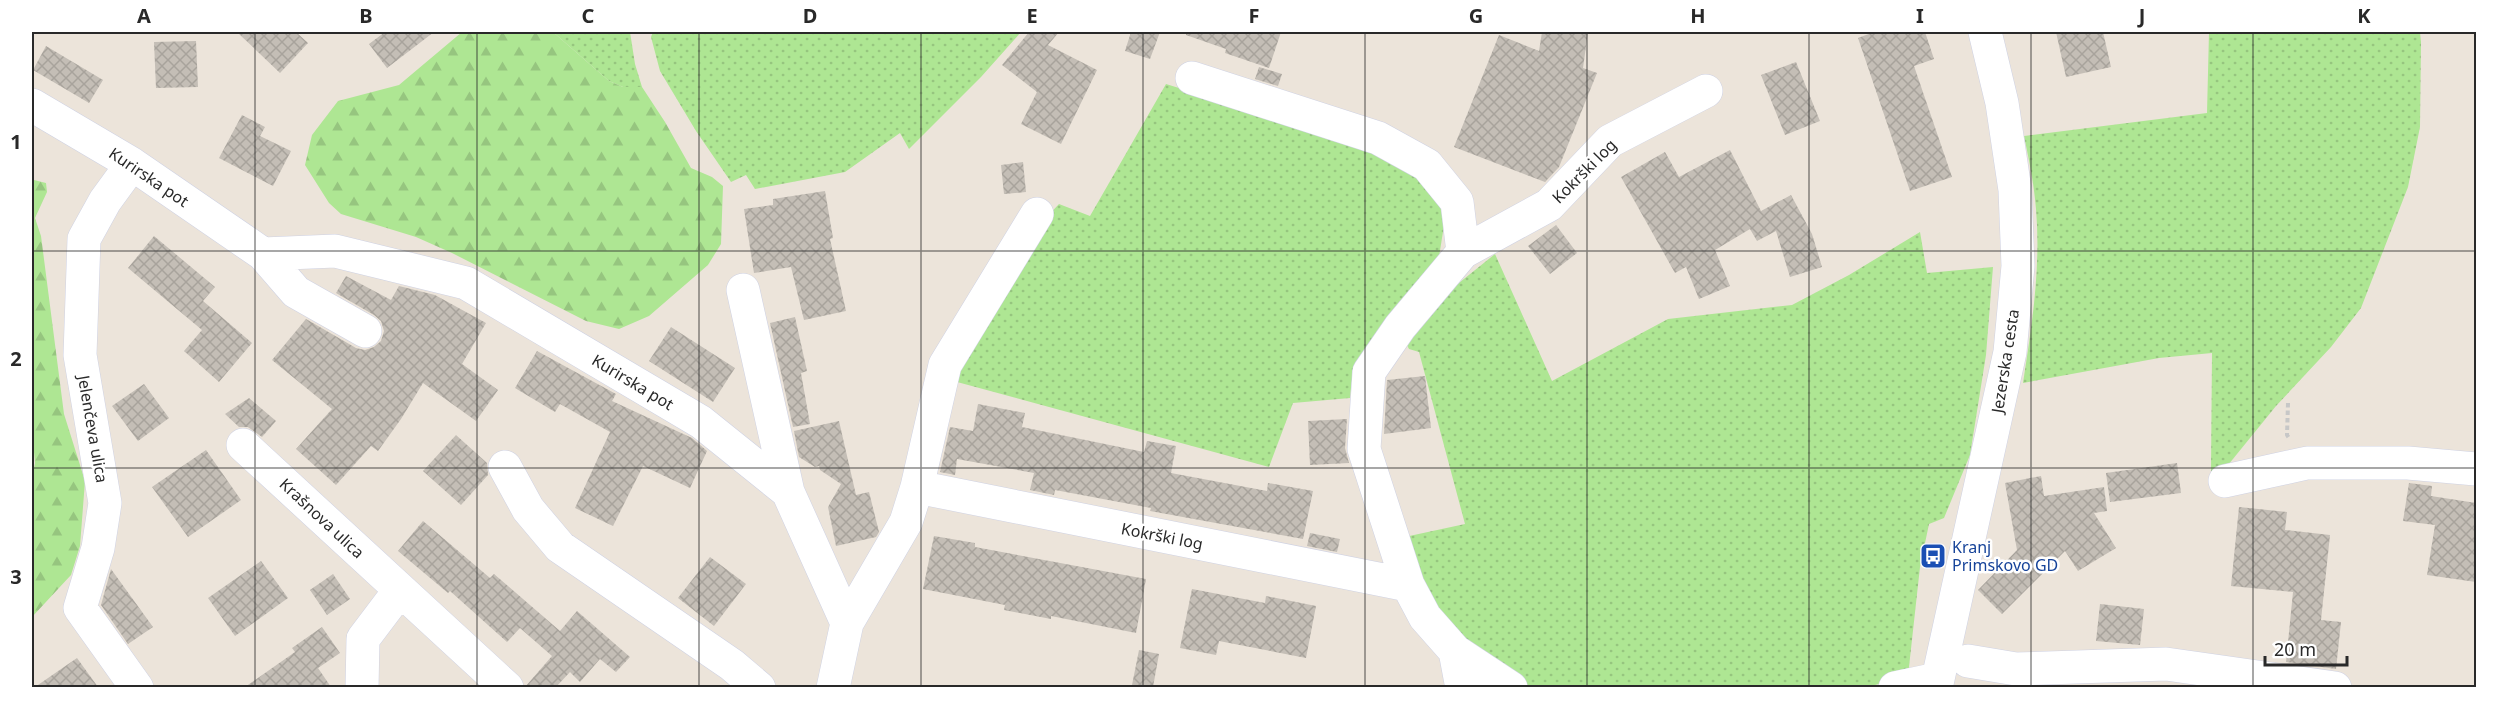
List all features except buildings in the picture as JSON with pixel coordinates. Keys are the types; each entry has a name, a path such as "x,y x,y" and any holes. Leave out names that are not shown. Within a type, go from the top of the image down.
{"street":[{"name":"Jezerska cesta","path":"1937,683 2010,352 2018,266 2015,190 2002,103 1985,32"},
{"path":"1192,78 1378,138 1426,165 1457,202 1463,252"},
{"name":"Kokrški log","path":"1511,687 1455,651 1425,617 1408,585 1364,449 1370,372 1400,327 1463,252 1549,205 1610,141 1706,91"},
{"name":"Kurirska pot","path":"32,105 132,164 263,254 296,292 365,331"},
{"name":"Jelenčeva ulica","path":"132,164 105,201 84,239 80,355 105,503 98,548 80,608 137,687"},
{"path":"833,687 847,623 906,522 917,487 945,365 1037,214"},
{"name":"Kurirska pot","path":"263,254 334,251 466,283 701,422 788,492 847,623"},
{"path":"743,290 788,492"},
{"name":"Krašnova ulica","path":"243,445 507,687"},
{"path":"2225,481 2307,463 2408,463 2476,469"},
{"path":"505,468 528,508 560,547 732,665 759,687"},
{"name":"Kokrški log","path":"917,487 1408,585"},
{"path":"362,687 363,639 400,590"},
{"path":"1455,651 1462,687"},
{"path":"1968,661 2016,669 2166,664 2335,687"},
{"path":"1895,687 1937,683"}],"green space":[{"path":"462,32 553,32 609,81 623,87 642,87 691,168 712,177 723,186 721,244 708,265 649,316 619,329 586,321 452,253 416,237 341,214 329,203 305,165 312,135 338,101 399,85"},
{"path":"553,32 630,32 635,64 642,87 623,87 609,81"},
{"path":"653,32 1021,32 981,77 909,149 900,133 845,172 755,189 746,175 731,182 696,131 660,71 651,37"},
{"path":"2209,32 2420,32 2421,42 2420,127 2408,187 2361,308 2331,347 2276,406 2224,470 2211,472 2212,353 2159,358 2023,383 2032,318 2037,252 2035,200 2024,136 2207,113"},
{"path":"1166,84 1391,154 1442,201 1445,219 1439,257 1353,370 1350,398 1293,403 1269,467 946,379 1044,220 1059,204 1090,216"},
{"path":"32,181 46,183 47,192 35,218 41,236 64,414 85,481 80,546 71,575 32,617 32,478 35,463 32,430"},
{"path":"1920,232 1927,273 1993,267 1986,355 1970,455 1944,518 1929,524 1920,567 1908,676 1864,688 1524,687 1446,631 1400,538 1465,524 1419,352 1409,349 1402,335 1429,307 1495,254 1552,381 1668,319 1792,305 1849,275"}],"place":[{"name":"Kranj Primskovo GD","path":"1933,556"}]}
